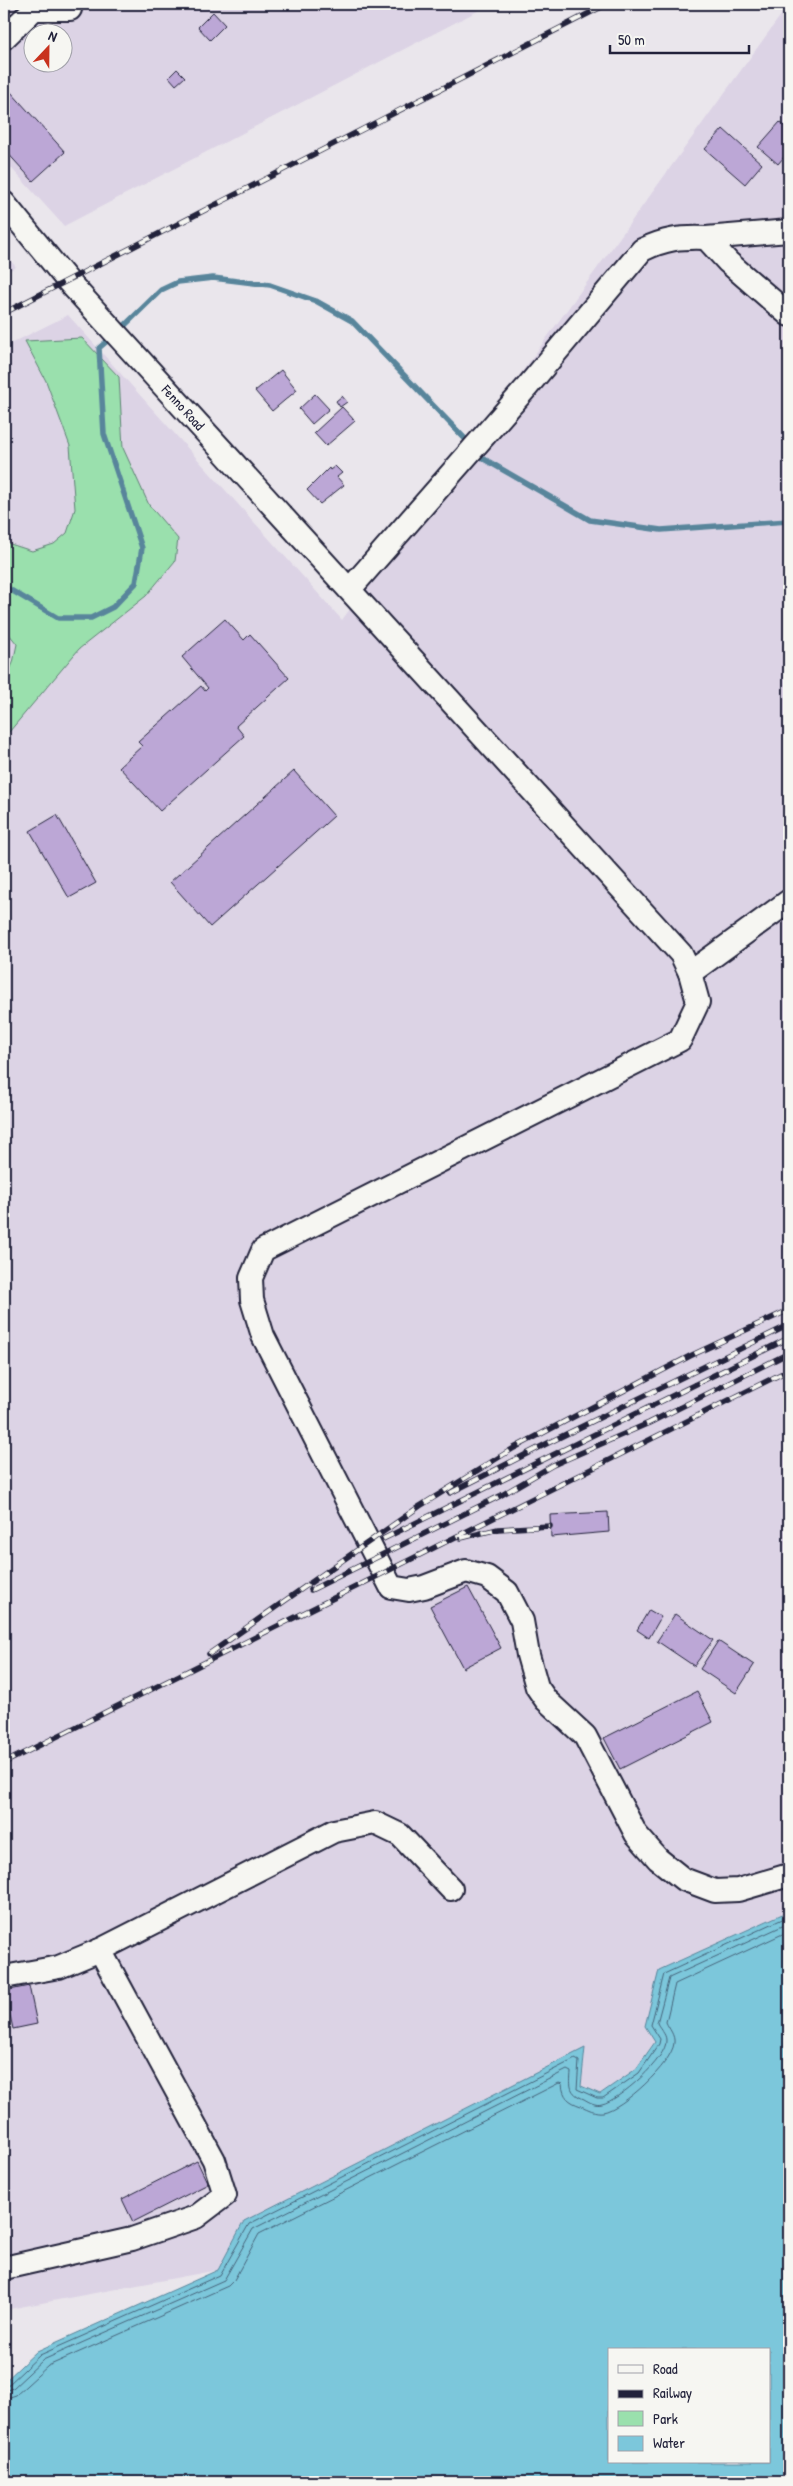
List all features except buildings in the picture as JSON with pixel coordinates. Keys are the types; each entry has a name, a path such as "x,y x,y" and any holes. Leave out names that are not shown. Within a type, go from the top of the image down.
{"street":[{"path":"4,38 34,9 70,9"},
{"name":"Fenno Road","path":"4,203 67,280 681,954 690,972 698,1002 680,1040 263,1250 251,1278 252,1300 263,1336 391,1587 408,1590 424,1587 466,1571 487,1577 507,1592 522,1621 528,1656 537,1687 546,1700 585,1736 636,1834 658,1859 683,1879 715,1891 738,1890 789,1876"},
{"path":"350,589 527,387 642,250 661,241 683,238 706,238 789,231"},
{"path":"706,238 728,262 789,316"},
{"path":"690,972 789,901"},
{"path":"4,1977 59,1967 100,1950 334,1831 375,1824 400,1835 451,1889"},
{"path":"4,2268 132,2239 196,2216 225,2195 218,2166 100,1950"}],"shaded area":[{"path":"4,4 491,4 64,226 4,160"},
{"path":"789,4 789,1911 659,1970 655,2041 636,2069 600,2094 581,2086 585,2049 244,2221 218,2270 4,2310 4,347 68,315 342,620"},
{"path":"4,253 16,267 4,273"}],"green space":[{"path":"82,338 119,377 123,448 149,505 178,539 175,561 146,596 79,649 4,738 4,682 13,663 17,644 4,628 4,542 32,551 54,544 67,533 75,509 70,446 46,381 25,341"}],"water":[{"path":"789,1911 789,2482 4,2482 4,2382 37,2351 218,2270 244,2221 585,2048 581,2086 600,2094 636,2069 655,2042 645,2026 659,1970"}],"waterway":[{"path":"120,330 161,290 178,282 213,278 270,285 316,301 352,321 471,445"},
{"path":"4,586 58,618 91,618 113,607 136,583 142,548 104,434 99,348 113,336"},
{"path":"477,452 484,459 590,520 661,530 789,521"}],"railway":[{"path":"4,313 607,4"},
{"path":"209,1654 420,1506 514,1448 690,1356 789,1310"},
{"path":"450,1493 789,1325"},
{"path":"383,1539 789,1338"},
{"path":"311,1590 500,1496 553,1465 649,1423 789,1353"},
{"path":"4,1763 789,1370"},
{"path":"461,1538 498,1529 550,1526"}]}
